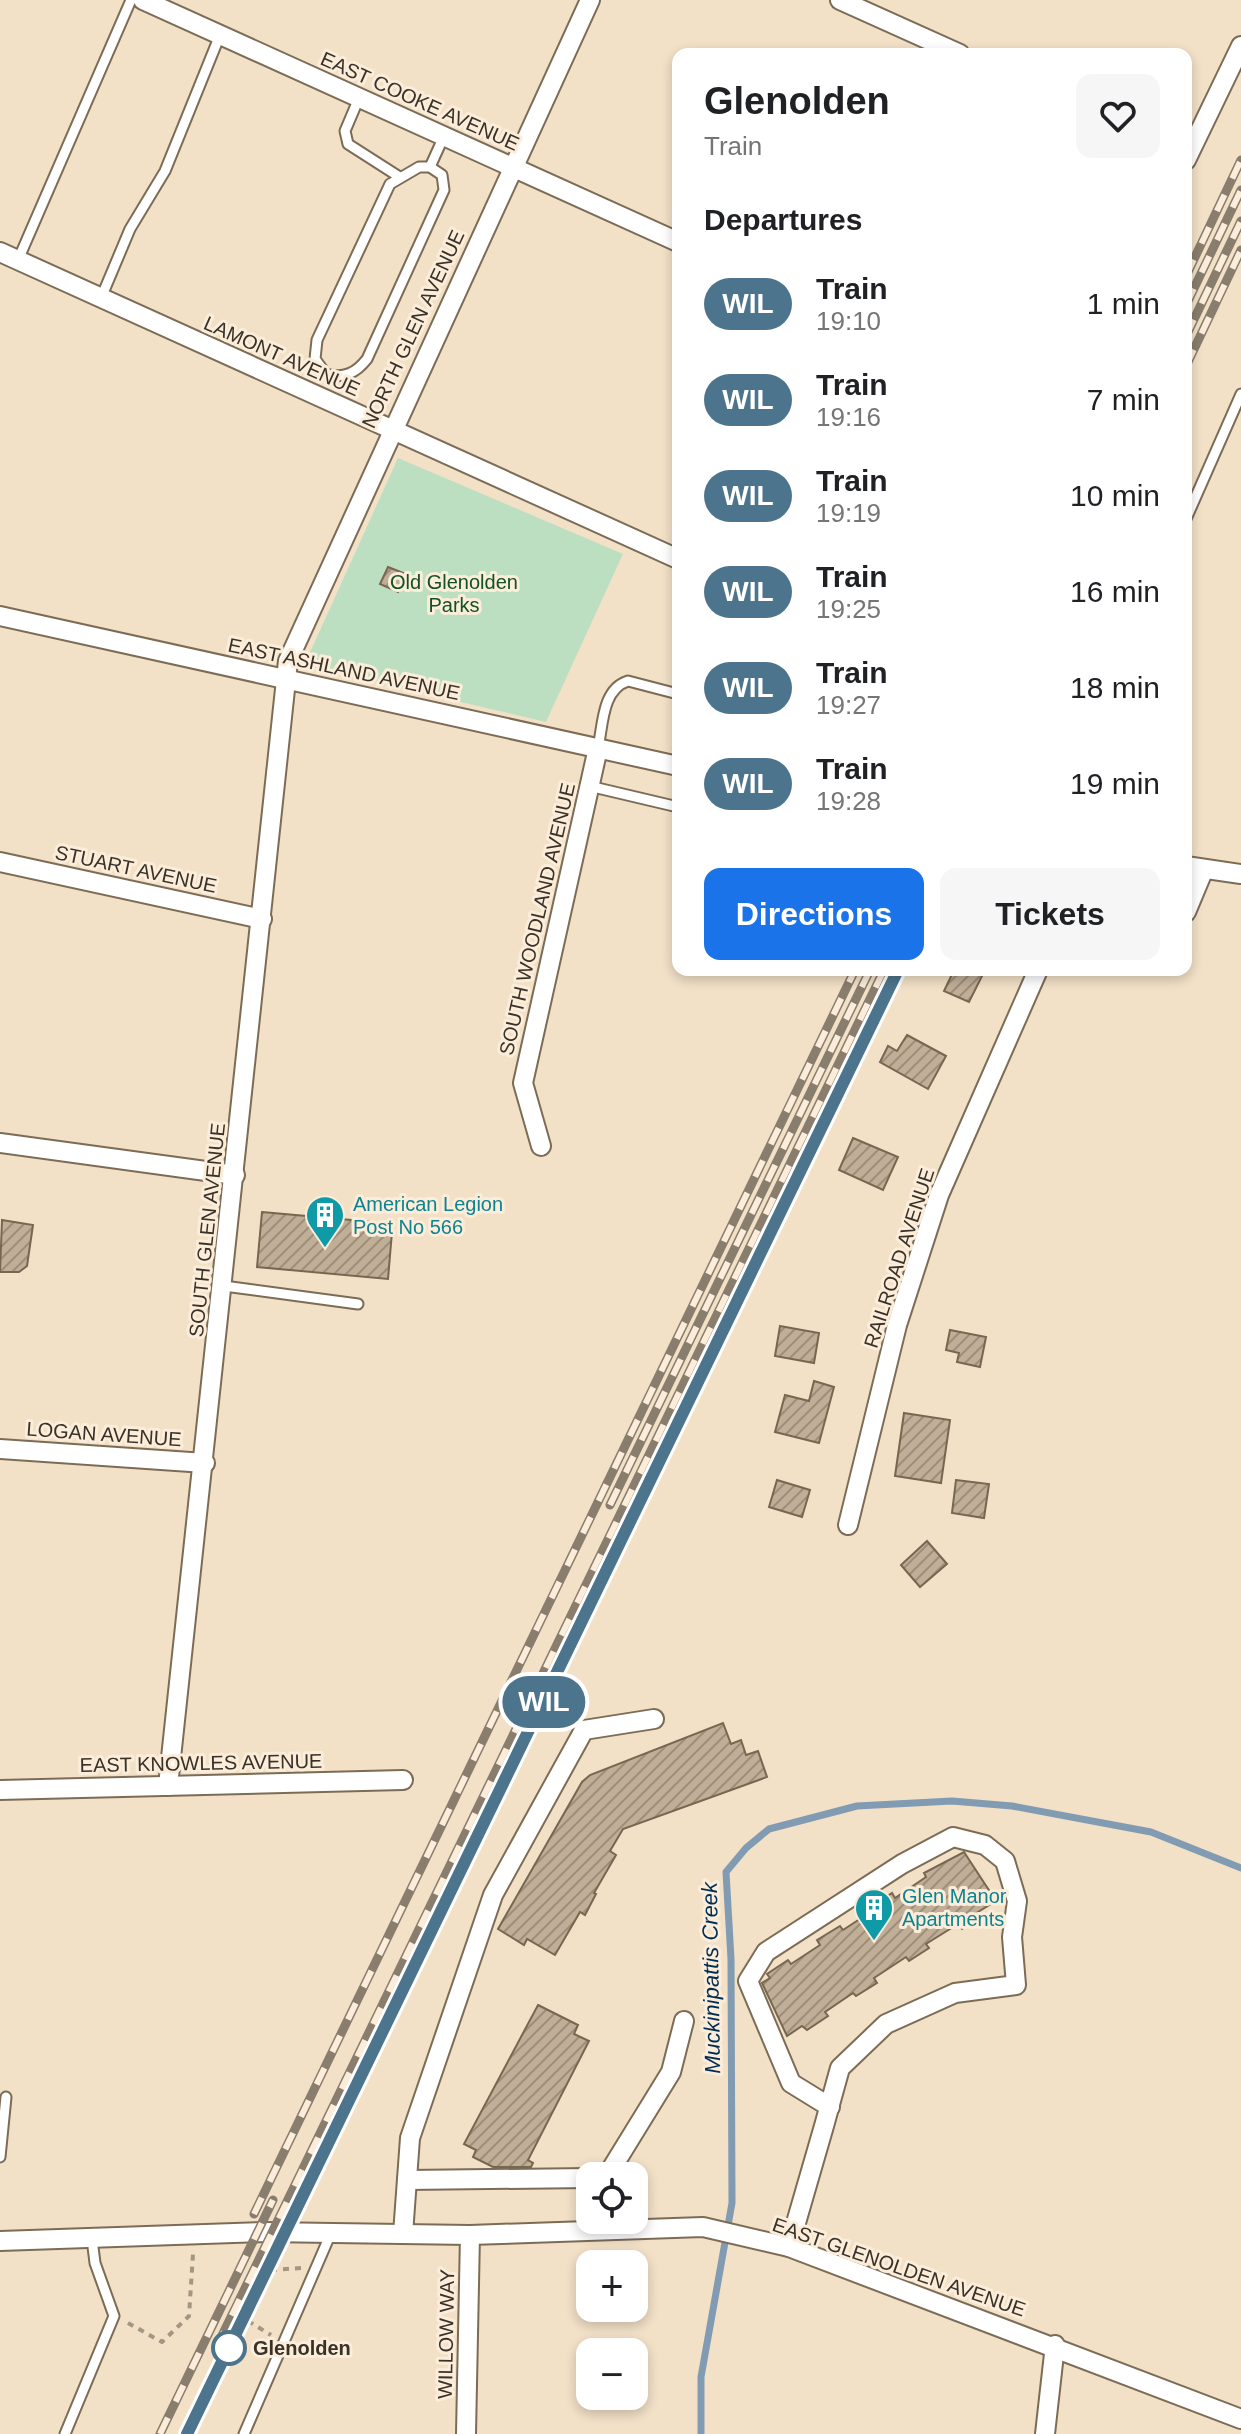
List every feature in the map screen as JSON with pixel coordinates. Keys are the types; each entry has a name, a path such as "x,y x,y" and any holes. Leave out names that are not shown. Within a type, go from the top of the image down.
{"street":[{"name":"EAST COOKE AVENUE","path":"143,0 672,239"},
{"name":"NORTH GLEN AVENUE","path":"285,679 292,645 590,0"},
{"path":"840,0 947,48"},
{"path":"1192,146 1241,46"},
{"name":"LAMONT AVENUE","path":"0,252 672,556"},
{"name":"EAST ASHLAND AVENUE","path":"0,616 672,765"},
{"name":"SOUTH GLEN AVENUE","path":"168,1786 224,1286 285,679"},
{"name":"SOUTH WOODLAND AVENUE","path":"541,1146 523,1083 598,748"},
{"name":"STUART AVENUE","path":"0,862 262,919"},
{"path":"1195,868 1241,874"},
{"name":"RAILROAD AVENUE","path":"848,1525 897,1325 939,1195 1035,976"},
{"path":"0,1143 235,1175"},
{"name":"LOGAN AVENUE","path":"0,1449 205,1463"},
{"path":"403,2234 410,2138 493,1895 584,1730 654,1719"},
{"name":"EAST KNOWLES AVENUE","path":"0,1790 403,1780"},
{"path":"789,2247 830,2107 840,2068 886,2024 955,1993 1016,1985 1012,1937 1017,1901 1005,1861 985,1845 953,1837 902,1864 766,1952 748,1981 791,2083 830,2107"},
{"path":"616,2162 671,2072 684,2021"},
{"path":"407,2180 576,2178"},
{"name":"EAST GLENOLDEN AVENUE","path":"0,2241 331,2233 470,2235 703,2227 789,2247 1055,2345 1241,2419"},
{"name":"WILLOW WAY","path":"466,2434 470,2235"},
{"path":"1045,2434 1055,2345"}],"lane":[{"path":"18,260 131,0"},
{"path":"101,298 130,229 165,171 220,35"},
{"path":"359,98 345,131 348,144 398,176"},
{"path":"430,167 444,136"},
{"path":"419,167 430,167 442,175 444,190 367,359 357,371 347,375 326,374 315,359 317,340 390,184 398,176 419,167"},
{"path":"316,395 326,374"},
{"path":"1192,505 1241,394"},
{"path":"598,748 608,698 620,683 628,681 672,692"},
{"path":"589,786 672,806"},
{"path":"224,1286 358,1304"},
{"path":"0,2157 6,2097"},
{"path":"244,2434 331,2233"},
{"path":"65,2434 114,2316 95,2263 92,2239"}],"path":[{"path":"114,2316 162,2342 189,2316 193,2254"},
{"path":"271,2270 317,2266"},
{"path":"248,2321 284,2342"}],"green space":[{"name":"Old Glenolden Parks","path":"398,458 623,554 546,722 315,668 307,659"}],"building":[{"path":"388,567 406,574 398,592 380,584"},
{"path":"951,976 982,976 969,1002 944,991"},
{"path":"907,1035 946,1056 928,1089 880,1062 888,1046 897,1051"},
{"path":"853,1138 898,1157 883,1190 839,1170"},
{"name":"American Legion Post No 566","path":"262,1212 373,1222 372,1230 392,1232 388,1279 257,1267"},
{"path":"2,1220 33,1225 27,1266 19,1272 0,1272"},
{"path":"780,1326 819,1333 814,1363 775,1356"},
{"path":"950,1330 986,1337 980,1367 957,1362 959,1353 946,1350"},
{"path":"814,1381 834,1387 819,1443 775,1432 785,1395 809,1401"},
{"path":"904,1413 950,1420 941,1483 895,1476"},
{"path":"777,1480 810,1490 802,1517 769,1507"},
{"path":"956,1480 989,1484 984,1518 952,1513"},
{"path":"927,1541 947,1564 920,1587 901,1565"},
{"path":"723,1723 731,1744 741,1740 746,1755 758,1751 767,1777 623,1829 610,1851 616,1855 585,1915 580,1912 555,1955 527,1939 524,1945 498,1929 582,1782 590,1775"},
{"name":"Glen Manor Apartments","path":"964,1852 996,1901 978,1912 981,1917 962,1929 958,1924 926,1944 929,1948 909,1961 906,1957 874,1978 877,1983 856,1996 853,1993 825,2012 828,2016 807,2030 802,2026 787,2036 762,1983 770,1978 767,1974 788,1960 791,1964 820,1945 817,1940 840,1926 843,1930 892,1893 895,1898 926,1877 924,1873"},
{"path":"538,2005 578,2025 574,2034 589,2041 528,2160 533,2163 531,2167 493,2167 473,2157 476,2150 464,2144"}],"waterway":[{"name":"Muckinipattis Creek","path":"701,2434 701,2377 732,2203 731,1959 726,1872 746,1848 769,1829 857,1806 952,1801 1012,1806 1151,1832 1241,1868"}],"railway":[{"path":"1192,263 1241,160"},
{"path":"1192,292 1241,190"},
{"path":"1192,323 1241,221"},
{"path":"1192,353 1241,250"},
{"path":"254,2214 852,976"},
{"path":"610,1505 867,976"},
{"path":"216,2348 881,976"},
{"path":"187,2434 895,976"},
{"path":"160,2434 273,2200"}],"train":[{"name":"WIL","path":"187,2434 895,976"}],"place":[{"name":"American Legion Post No 566","path":"325,1249"},
{"name":"Glen Manor Apartments","path":"874,1942"},
{"name":"Glenolden","path":"229,2348"}]}
